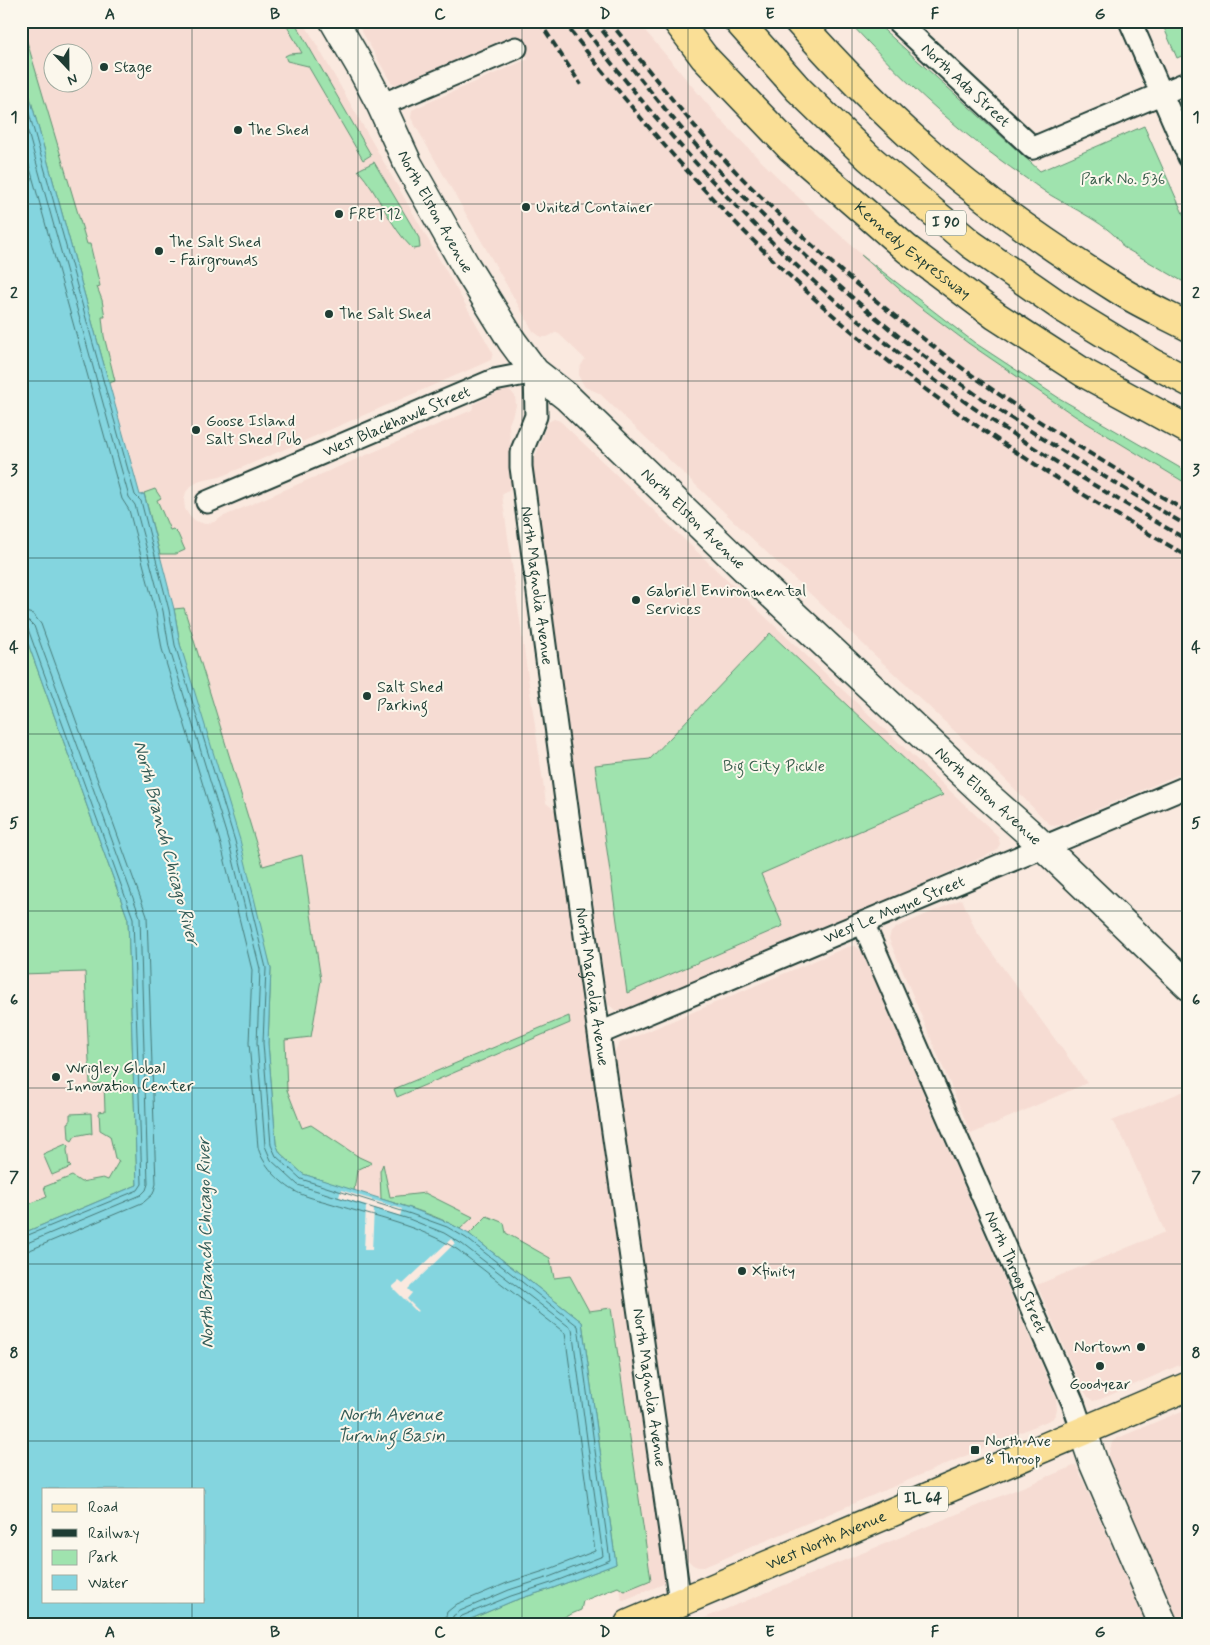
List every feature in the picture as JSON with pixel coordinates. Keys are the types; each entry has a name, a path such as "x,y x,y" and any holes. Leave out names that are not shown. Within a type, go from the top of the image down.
{"main road":[{"name":"North Elston Avenue","path":"334,21 362,69 408,164 465,265 512,341 535,372 567,397 763,586 1044,847 1189,986"},
{"name":"Kennedy Expressway","path":"677,21 704,57 791,148 907,249 996,316 1084,373 1189,430"},
{"name":"I 90","path":"738,21 799,90 868,157 971,244 1063,308 1153,363 1189,382"},
{"name":"I 90","path":"798,21 841,70 924,148 976,191 1022,225 1120,290 1189,327"},
{"path":"1155,413 1189,442"},
{"name":"West North Avenue","path":"629,1624 1189,1386"},
{"name":"North Throop Street","path":"1083,1432 1094,1464 1162,1624"}],"street":[{"name":"North Ada Street","path":"897,21 1033,148 1161,94"},
{"path":"1130,21 1189,157"},
{"path":"380,105 516,48"},
{"path":"1161,94 1189,82"},
{"name":"West Blackhawk Street","path":"207,502 494,380 535,372"},
{"name":"North Magnolia Avenue","path":"535,372 536,416 521,453 521,467 569,821 680,1602"},
{"name":"West Le Moyne Street","path":"600,1033 1189,786"},
{"name":"North Throop Street","path":"863,923 1065,1386 1083,1432"}],"shaded area":[{"path":"21,21 303,21 493,353 491,360 464,372 220,477 200,481 191,486 186,492 184,500 185,509 190,517 196,521 205,524 214,522 263,499 472,410 474,404 499,392 509,389 515,396 516,406 509,424 513,486 502,495 546,803 561,815 666,1576 664,1583 661,1585 622,1601 582,1322 413,1209 303,1174 180,644 174,609 144,494 140,495 21,65"},
{"path":"356,21 637,21 719,118 754,154 797,196 915,303 968,343 1075,416 1189,485 1189,770 1060,825 1054,826 1048,823 1006,780 599,393 585,387 579,377 579,369 585,359 557,332 547,337 541,337 533,331 411,118 412,110 528,59 516,34 396,85 389,79"},
{"path":"554,419 560,421 998,836 1000,844 996,851 862,911 623,1011 615,1010 608,1004 531,468 548,422"},
{"path":"21,624 137,1185 21,1234"},
{"path":"962,899 976,931 1087,1083 971,1134 889,939 891,932 897,927"},
{"path":"854,946 863,954 1056,1398 1057,1410 1052,1419 704,1567 698,1567 685,1557 683,1549 614,1057 615,1050 620,1043 847,947"},
{"path":"1189,1089 1189,1361 1093,1401 1088,1397 1079,1382 1037,1285 1165,1232 1123,1138 1112,1121"},
{"path":"1189,1408 1189,1624 1180,1624 1109,1460 1109,1453 1112,1442 1118,1438"},
{"path":"1076,1465 1146,1624 690,1624"}],"green space":[{"path":"284,21 294,21 371,155 363,160 308,66 287,61 285,56 302,53"},
{"name":"Park No. 536","path":"848,21 874,21 1040,171 1144,126 1189,227 1189,285 1123,247 1118,239 1100,224 1047,193 998,159 938,110"},
{"path":"1161,21 1189,21 1189,53 1177,58"},
{"path":"23,28 87,244 90,244 100,286 97,287 105,317 102,317 104,336 115,381 109,383 21,65 21,29"},
{"path":"374,162 419,238 420,248 413,249 405,240 358,170"},
{"path":"861,255 975,343 1059,398 1189,473 1189,485 1075,416 968,343 915,303"},
{"path":"155,489 161,498 157,500 170,530 173,529 178,534 185,550 176,554 160,554 144,493"},
{"path":"184,608 263,866 302,855 321,980 311,1037 285,1040 287,1090 302,1128 311,1125 359,1157 372,1163 357,1170 354,1191 303,1174 280,1153 276,1144 268,1043 271,968 180,644 174,609"},
{"path":"21,624 128,919 137,1185 21,1234 21,1207 47,1197 44,1187 72,1176 81,1182 103,1178 108,1180 119,1161 115,1158 110,1136 100,1130 99,1112 105,1111 104,1084 90,1084 85,972 21,974 21,722 27,719 21,706"},
{"name":"Big City Pickle","path":"770,633 943,795 761,874 783,926 627,993 595,765 650,759"},
{"path":"569,1016 570,1023 397,1097 394,1089"},
{"path":"91,1113 92,1134 75,1136 72,1141 69,1139 68,1123 70,1122 70,1114"},
{"path":"66,1144 68,1146 69,1165 71,1167 52,1175 43,1154"},
{"path":"383,1164 390,1197 425,1193 473,1217 460,1229 432,1215 381,1199 380,1171"},
{"path":"487,1216 504,1223 506,1233 550,1258 554,1278 570,1276 589,1311 611,1308 651,1580 624,1591 618,1587 583,1601 581,1610 548,1624 459,1624 513,1601 616,1564 582,1322 469,1234"}],"water":[{"name":"North Avenue Turning Basin","path":"21,65 140,495 144,494 174,609 180,644 240,840 271,968 268,1043 276,1144 280,1153 303,1174 413,1209 449,1223 469,1234 582,1322 616,1564 513,1601 459,1624 21,1624 21,1234 137,1185 128,919 21,624"}],"pier":[{"path":"341,1190 402,1209 400,1216 374,1208 372,1250 364,1250 366,1205 339,1197"},
{"path":"451,1239 455,1243 408,1289 412,1293 407,1299 419,1311 417,1312 392,1287 399,1281 403,1284"}],"railway":[{"path":"539,21 581,85"},
{"path":"563,21 644,122 731,218 776,263 873,349 957,412 1022,456 1189,557"},
{"path":"579,21 647,107 720,189 797,266 838,303 916,367 1030,446 1189,541"},
{"path":"595,21 690,139 724,176 754,207 866,309 907,343 997,409 1078,461 1189,527"},
{"path":"609,21 679,108 734,170 854,282 924,339 997,393 1072,442 1189,513"}],"place":[{"name":"Stage","path":"104,67"},
{"name":"The Shed","path":"238,130"},
{"name":"United Container","path":"526,207"},
{"name":"FRET12","path":"339,214"},
{"name":"The Salt Shed - Fairgrounds","path":"159,251"},
{"name":"The Salt Shed","path":"329,314"},
{"name":"Goose Island Salt Shed Pub","path":"196,430"},
{"name":"Gabriel Environmental Services","path":"636,600"},
{"name":"Salt Shed Parking","path":"367,696"},
{"name":"Wrigley Global Innovation Center","path":"56,1077"},
{"name":"Xfinity","path":"742,1271"},
{"name":"Nortown","path":"1141,1347"},
{"name":"Goodyear","path":"1100,1366"},
{"name":"North Ave & Throop","path":"975,1450"}],"water label":[{"name":"North Branch Chicago River","path":"166,843"},
{"name":"North Branch Chicago River","path":"206,1243"}]}
